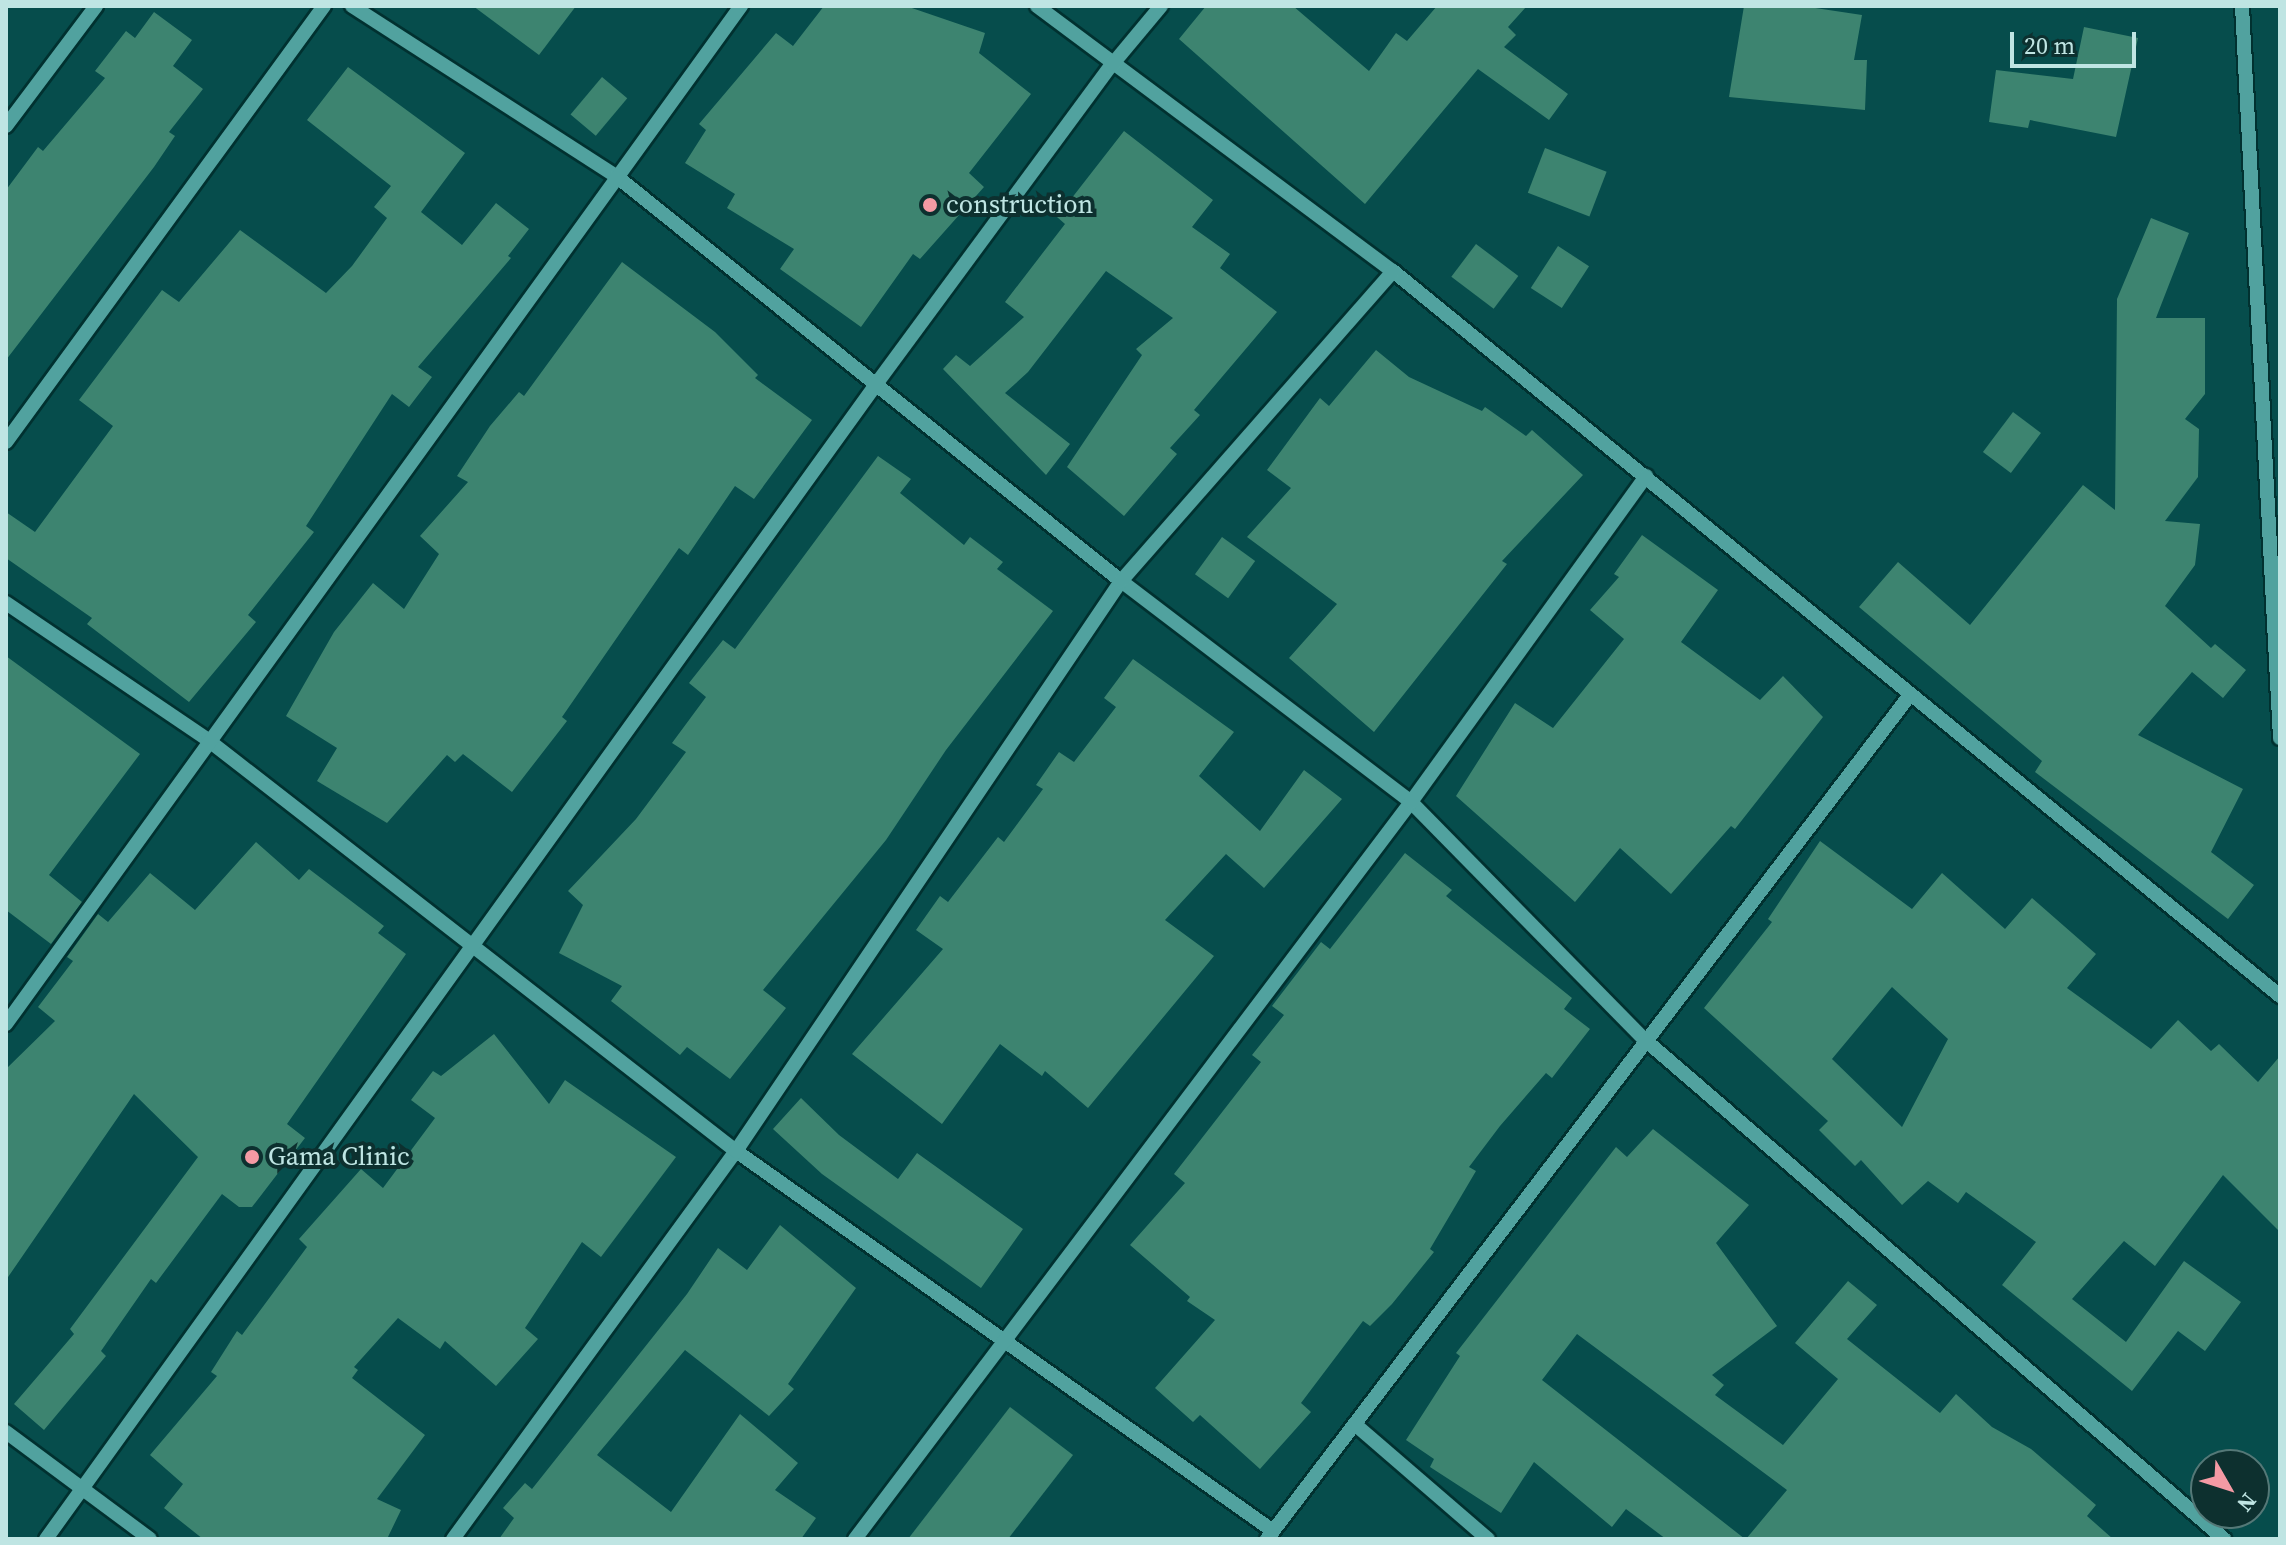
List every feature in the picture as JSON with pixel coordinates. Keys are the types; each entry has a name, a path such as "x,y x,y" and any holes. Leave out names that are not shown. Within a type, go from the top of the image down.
{"street":[{"path":"6,126 96,6"},
{"path":"6,442 324,6"},
{"path":"352,6 616,176 874,387 1121,581 1411,802 1644,1039 2224,1539"},
{"path":"6,1024 208,740 741,6"},
{"path":"1037,6 1111,66 1393,271 2280,996"},
{"path":"46,1539 874,387 1111,66 1161,6"},
{"path":"2242,6 2280,738"},
{"path":"453,1539 736,1151 1121,581 1393,271"},
{"path":"855,1539 1411,802 1646,476"},
{"path":"6,603 208,740 736,1151 1006,1339 1270,1535 1357,1426 1644,1039 1910,695"},
{"path":"1357,1426 1488,1539"},
{"path":"6,1432 150,1539"}],"building":[{"path":"473,6 576,6 539,55"},
{"path":"824,6 906,6 985,33 979,53 1031,94 969,173 984,187 920,259 913,254 861,327 780,269 794,249 727,208 735,194 685,163 706,130 699,124 776,33 793,46"},
{"path":"1206,6 1293,6 1369,71 1396,33 1407,41 1437,6 1527,6 1508,27 1516,35 1504,47 1568,94 1549,120 1478,69 1365,204 1179,39"},
{"path":"1744,6 1802,6 1862,15 1854,60 1867,60 1865,110 1729,97"},
{"path":"154,12 192,40 173,66 203,89 169,132 175,136 154,167 6,360 6,190 38,147 43,151 105,78 95,71 126,31 135,38"},
{"path":"2084,27 2138,38 2116,137 2030,120 2028,128 1989,122 1996,70 2073,79"},
{"path":"348,67 465,153 421,212 462,245 496,203 529,229 508,256 511,258 418,367 432,377 409,407 392,394 306,526 314,532 248,615 256,622 189,702 87,624 92,618 6,558 6,512 35,532 113,426 79,400 162,290 179,302 240,230 326,293 352,266 387,218 374,207 391,186 307,120"},
{"path":"602,77 627,98 596,136 571,115"},
{"path":"1124,131 1213,200 1192,227 1230,254 1220,268 1277,312 1194,410 1200,415 1170,448 1177,454 1124,516 1067,467 1142,355 1136,349 1173,318 1106,271 1028,372 1005,393 1070,444 1046,475 943,369 956,355 970,366 1024,317 1005,302 1065,224 1057,217"},
{"path":"1545,148 1607,172 1589,216 1528,193"},
{"path":"2151,218 2189,233 2156,318 2205,318 2205,394 2185,419 2199,429 2198,477 2165,521 2200,524 2195,565 2165,606 2211,648 2215,644 2246,670 2223,698 2192,672 2138,735 2243,789 2211,852 2254,885 2228,919 2035,772 2042,761 1859,607 1898,562 1970,625 2083,485 2115,510 2117,299"},
{"path":"1476,244 1518,276 1494,309 1451,277"},
{"path":"1558,246 1589,266 1562,308 1531,288"},
{"path":"622,262 715,332 758,375 755,378 812,420 754,499 735,486 688,555 679,548 562,717 567,721 512,792 463,754 455,762 447,755 387,823 317,781 337,748 286,716 334,632 373,583 404,609 439,554 420,536 468,482 457,476 490,426 519,392 524,396"},
{"path":"1376,350 1409,377 1482,411 1485,407 1526,436 1532,430 1583,475 1502,561 1507,564 1374,732 1289,658 1337,604 1247,537 1291,488 1267,470 1320,398 1329,406"},
{"path":"2013,412 2041,433 2011,473 1983,452"},
{"path":"878,456 911,479 900,493 964,545 970,537 1003,562 997,569 1053,611 946,750 886,840 763,990 786,1008 730,1079 687,1047 680,1055 611,1001 622,986 559,953 583,905 568,891 636,819 686,752 672,743 706,697 689,683 723,640 735,649"},
{"path":"1642,535 1718,590 1681,642 1760,700 1783,676 1823,717 1735,829 1731,826 1671,894 1620,848 1575,902 1456,796 1515,703 1553,728 1624,639 1590,610 1619,577 1614,574"},
{"path":"1222,537 1255,561 1228,598 1195,574"},
{"path":"6,656 140,754 49,875 82,902 51,944 6,910"},
{"path":"1133,659 1234,732 1199,776 1260,831 1304,770 1342,799 1264,888 1226,854 1165,920 1214,956 1088,1108 1045,1071 1042,1076 1000,1044 942,1124 852,1054 943,949 916,930 940,896 948,902 998,837 1004,842 1043,789 1036,785 1059,752 1074,762 1116,707 1104,698"},
{"path":"1820,841 1912,909 1942,873 2005,929 2032,898 2096,954 2067,988 2151,1049 2178,1020 2211,1051 2219,1044 2258,1082 2280,1056 2280,1232 2223,1175 2155,1266 2124,1241 2072,1299 2126,1342 2184,1261 2241,1302 2205,1351 2178,1331 2132,1391 2002,1285 2036,1242 1966,1192 1958,1203 1928,1181 1902,1205 1861,1160 1855,1166 1819,1130 1828,1121 1704,1008 1772,922 1768,919","holes":["1892,987 1948,1039 1902,1127 1832,1059"]},
{"path":"256,842 299,880 309,869 384,926 378,933 406,954 287,1124 305,1138 252,1207 239,1207 222,1194 156,1283 151,1279 101,1351 106,1356 44,1430 14,1404 74,1334 70,1329 198,1157 134,1094 6,1280 6,1069 55,1021 38,1007 73,961 67,957 98,914 108,922 150,873 195,910"},
{"path":"1405,853 1452,890 1446,896 1572,998 1564,1009 1590,1029 1552,1078 1546,1073 1469,1167 1476,1171 1430,1249 1434,1252 1370,1326 1363,1321 1301,1403 1311,1412 1260,1469 1200,1415 1193,1422 1155,1388 1215,1320 1187,1301 1190,1297 1130,1245 1185,1183 1174,1174 1261,1062 1252,1055 1284,1015 1272,1006 1321,942 1330,949"},
{"path":"494,1034 549,1104 565,1080 676,1157 601,1257 582,1242 525,1328 538,1339 496,1386 445,1341 440,1349 398,1318 354,1367 358,1370 352,1378 425,1435 377,1499 401,1510 387,1539 203,1539 164,1508 183,1484 150,1455 217,1376 211,1372 237,1331 242,1335 307,1247 299,1239 361,1169 383,1188 435,1118 411,1100 433,1071 441,1076"},
{"path":"801,1098 839,1135 898,1179 917,1153 1023,1229 981,1288 822,1174 773,1129"},
{"path":"1653,1129 1749,1205 1716,1243 1777,1326 1712,1375 1724,1385 1715,1395 1783,1445 1838,1379 1795,1343 1848,1281 1877,1305 1847,1339 1940,1413 1956,1394 1992,1427 2031,1449 2096,1505 2087,1516 2113,1539 1746,1539 1787,1490 1577,1334 1542,1380 1745,1539 1666,1539 1626,1509 1612,1527 1534,1462 1501,1513 1430,1467 1434,1459 1406,1440 1460,1356 1456,1353 1616,1147 1627,1157"},
{"path":"780,1225 856,1288 788,1384 794,1389 769,1416 685,1350 597,1455 671,1512 740,1414 798,1463 775,1490 816,1518 801,1539 499,1539 514,1518 503,1508 525,1483 532,1489 687,1294 718,1248 747,1270"},
{"path":"1010,1407 1073,1455 1008,1539 908,1539"}],"place":[{"name":"construction","path":"930,205"},
{"name":"Gama Clinic","path":"252,1157"}]}
